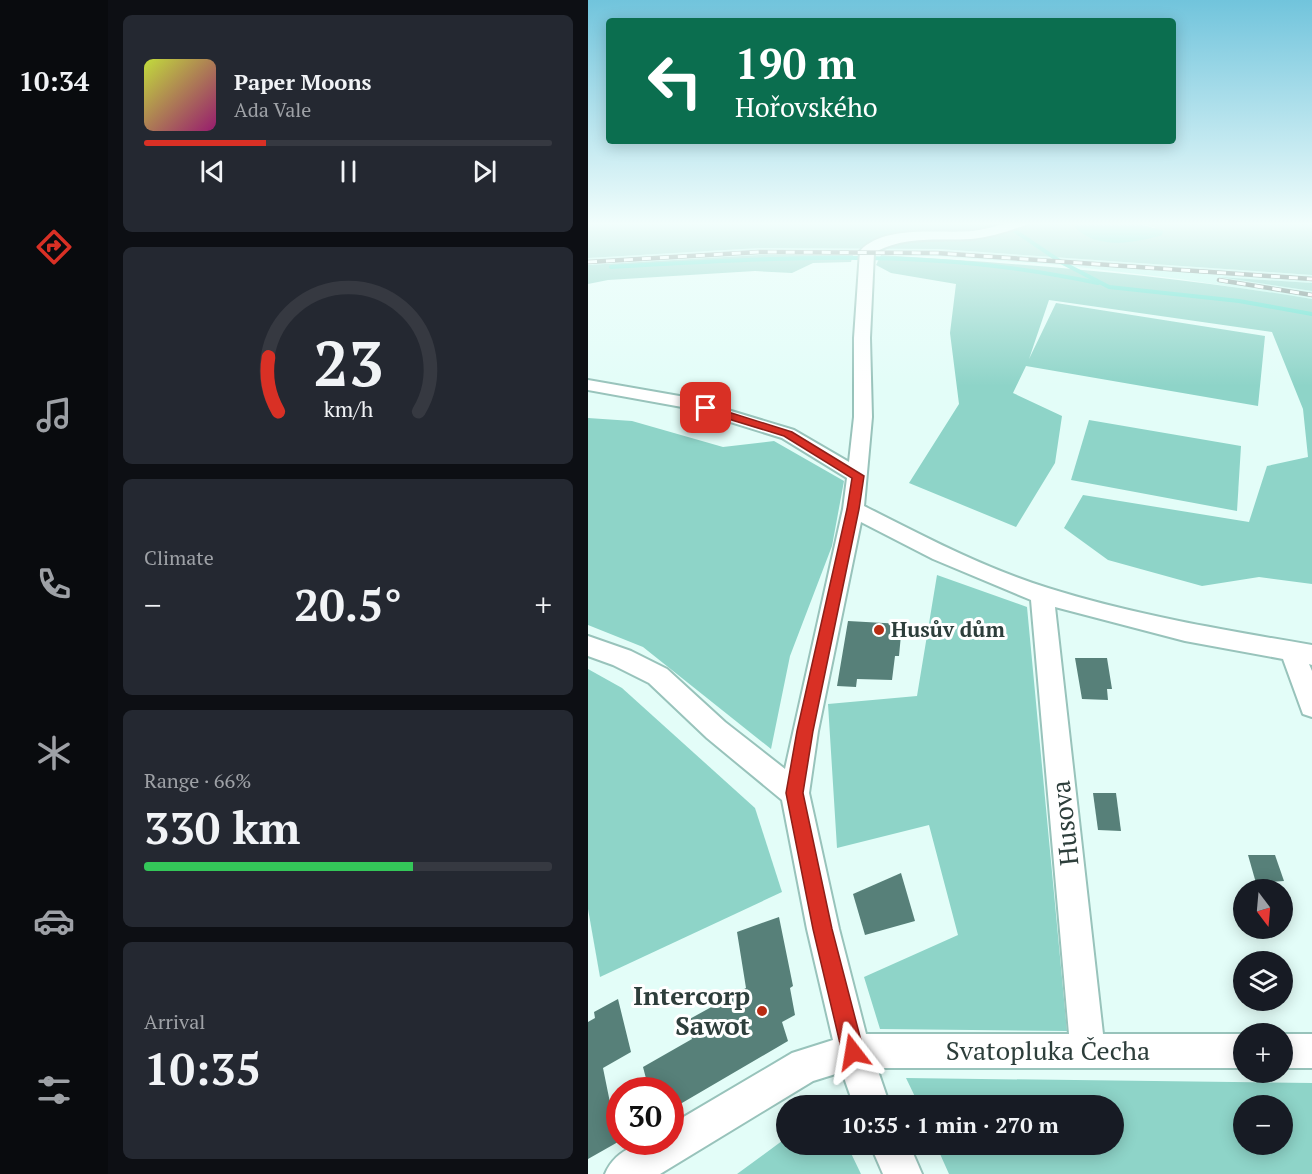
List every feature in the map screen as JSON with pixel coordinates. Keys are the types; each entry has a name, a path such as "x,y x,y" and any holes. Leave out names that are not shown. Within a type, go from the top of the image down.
{"street":[{"path":"866,277 862,338 863,417 858,476 853,509 805,731 795,793 823,929 853,1052 868,1095"},
{"path":"588,385 685,402 788,434 858,476"},
{"path":"853,509 941,554 1042,595 1185,632 1302,654 1312,706"},
{"name":"Husova","path":"1042,595 1088,1051"},
{"path":"588,646 622,658 658,676 716,730 795,793"},
{"name":"Svatopluka Čecha","path":"624,1174 805,1066 853,1052 1233,1051"},
{"path":"1293,1051 1312,1051"},
{"path":"894,1155 903,1174"}],"shaded area":[{"path":"588,277 660,277 608,280 588,284"},
{"path":"913,277 1149,277 1312,299 1312,584 1259,577 1202,586 1108,560 1064,528 1083,495 1249,522 1267,466 1308,457 1303,409 1272,332 1049,300 1029,359 1056,303 1265,336 1258,406 1026,366 1013,393 1062,416 1055,463 1016,527 909,483 959,404 950,333 956,284"},
{"path":"1161,277 1312,277 1312,283 1229,278 1312,291 1312,299"},
{"path":"1219,277 1312,283 1312,291"},
{"path":"588,418 632,421 723,447 774,441 844,481 832,546 790,656 771,749 643,647 588,625"},
{"path":"1089,420 1241,446 1237,511 1071,480"},
{"path":"937,575 1027,607 1067,1031 880,1029 864,977 958,935 929,825 837,848 828,704 917,696"},
{"path":"588,669 622,688 755,808 782,892 600,977 588,909"},
{"path":"906,1078 1312,1083 1312,1174 949,1174 940,1155 1124,1155 1124,1095 914,1095"},
{"path":"776,1145 776,1155 852,1155 861,1174 737,1174"}],"building":[{"path":"848,621 902,624 899,656 895,656 892,680 857,679 856,687 837,686"},
{"path":"1075,658 1107,658 1112,689 1107,689 1108,700 1082,699"},
{"path":"1093,793 1116,793 1121,831 1098,830"},
{"path":"1248,855 1275,855 1283,879 1255,879"},
{"path":"901,873 915,921 865,935 853,894"},
{"path":"779,917 793,986 790,988 795,1015 782,1022 788,1041 684,1102 684,1077 646,1077 643,1067 692,1039 686,1021 746,988 737,932"},
{"path":"618,999 631,1052 603,1068 606,1083 606,1149 588,1159 588,1022 595,1018 594,1012"}],"waterway":[{"path":"1064,277 1098,283"},
{"path":"1089,277 1109,287 1239,301 1312,314"}],"railway":[{"path":"1280,277 1312,279"},
{"path":"1219,280 1312,295"}],"place":[{"name":"Husův dům","path":"879,630"},
{"name":"Intercorp Sawot","path":"762,1011"}],"route":[{"path":"706,408 788,434 858,476 853,509 805,731 795,793 823,929 853,1052"}]}
